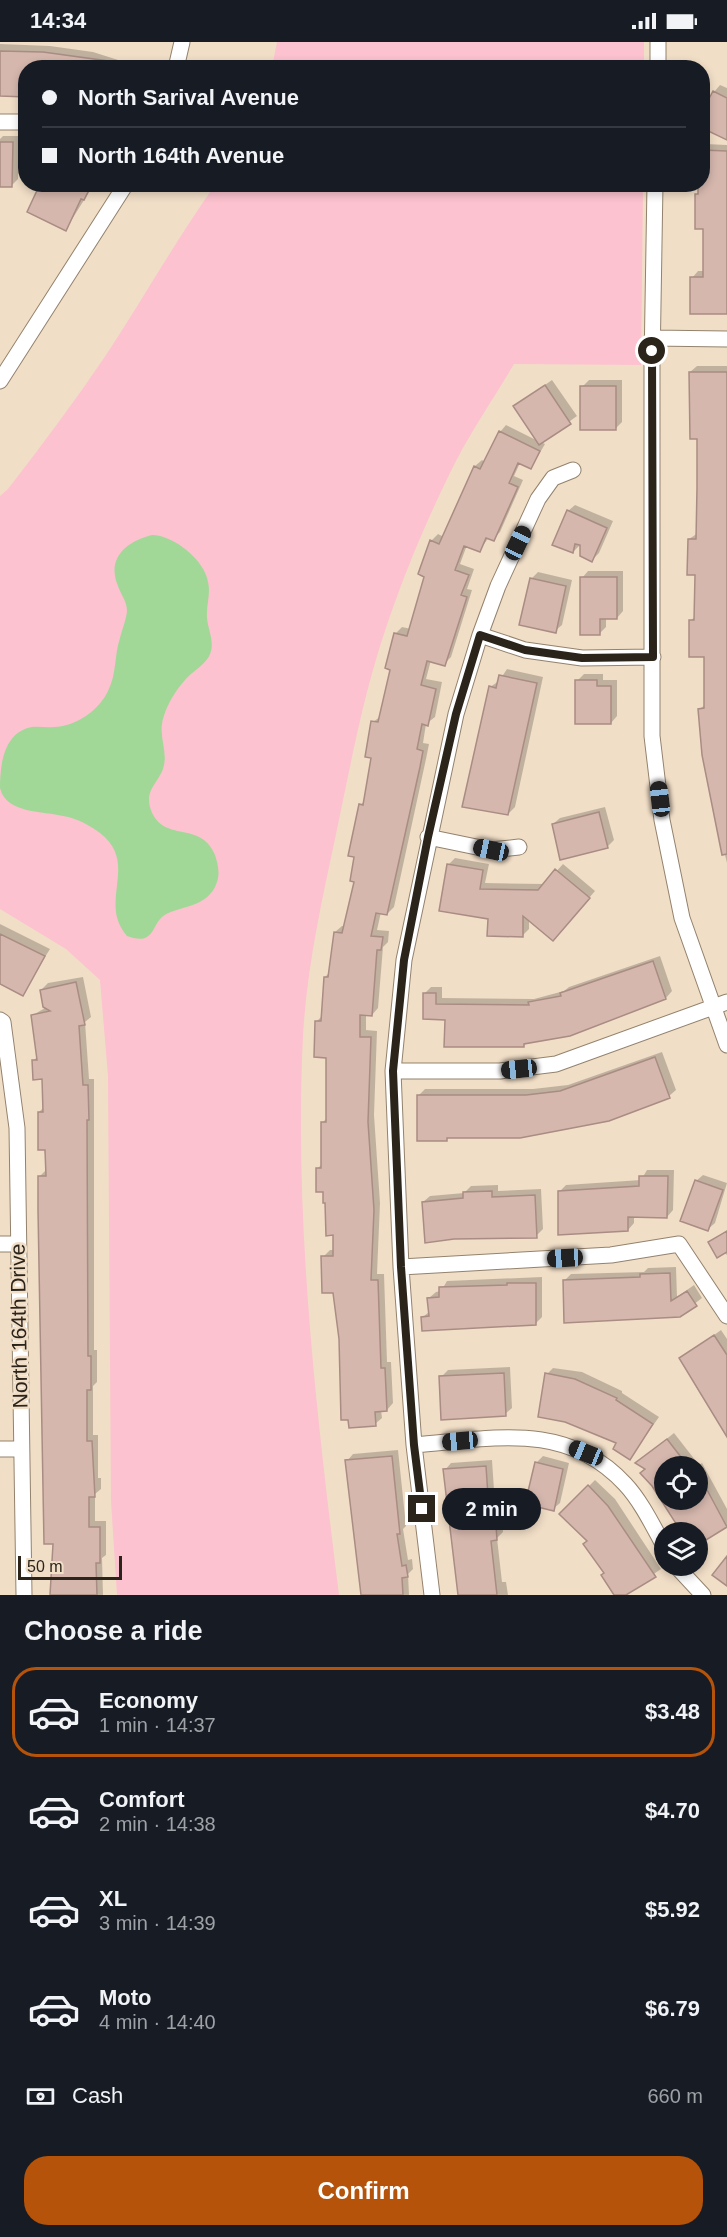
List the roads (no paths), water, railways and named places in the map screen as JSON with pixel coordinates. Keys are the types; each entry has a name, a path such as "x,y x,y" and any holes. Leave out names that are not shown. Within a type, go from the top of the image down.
{"street":[{"path":"178,60 182,42"},
{"path":"658,42 658,60"},
{"path":"0,122 18,122"},
{"path":"0,381 121,192"},
{"path":"655,192 652,338 652,736 662,820 682,918 711,1007 727,1045"},
{"path":"652,338 727,339"},
{"path":"432,1595 414,1445 401,1267 393,1071 404,960 428,837 456,714 480,635 498,586 538,500 553,478 573,470"},
{"path":"480,635 525,650 582,658 653,657"},
{"path":"428,837 491,850 519,847"},
{"path":"393,1071 500,1071 556,1064 727,1002"},
{"name":"North 164th Drive","path":"2,1021 16,1128 24,1595"},
{"path":"0,1244 18,1244"},
{"path":"401,1267 611,1255 679,1245 727,1316"},
{"path":"414,1445 514,1437 552,1440 586,1453 625,1484 654,1530"},
{"path":"0,1449 20,1449"},
{"path":"685,1576 703,1595"}]}
